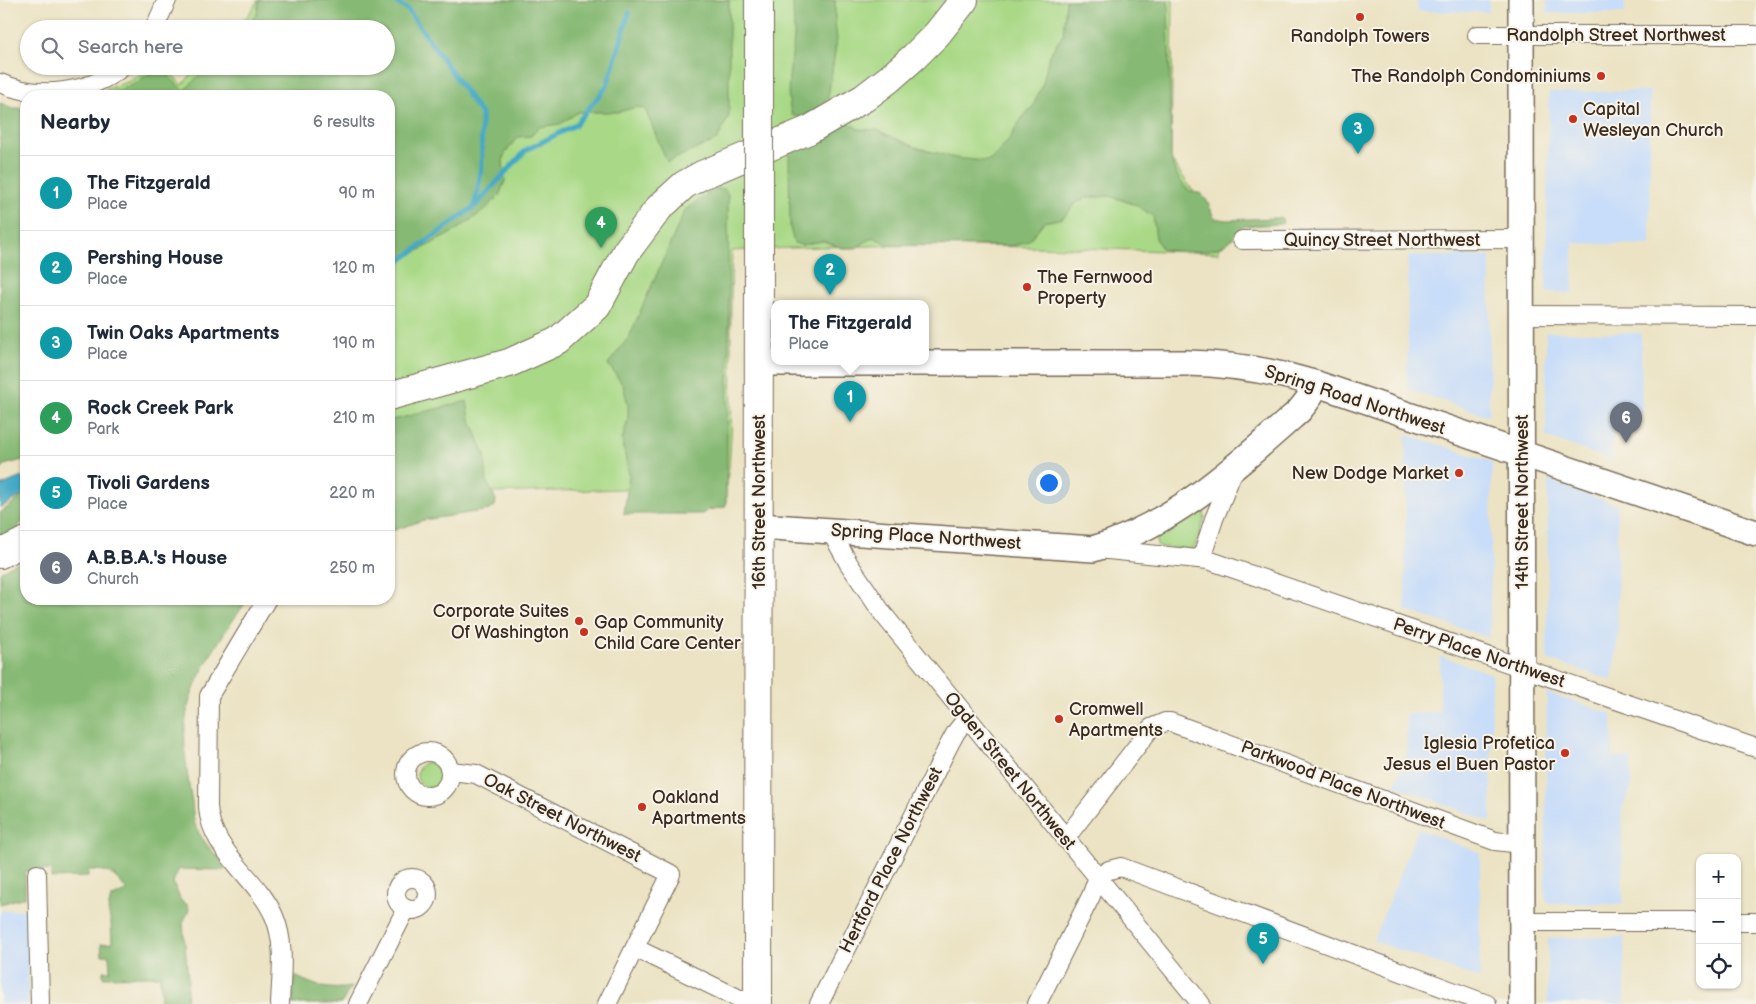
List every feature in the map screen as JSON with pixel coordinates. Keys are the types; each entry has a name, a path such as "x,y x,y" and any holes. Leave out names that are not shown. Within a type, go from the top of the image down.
{"main road":[{"name":"16th Street Northwest","path":"758,1004 759,0"},
{"path":"395,394 509,363 558,341 597,306 626,252 659,208 684,185 702,175 808,130 864,98 889,80 914,58 937,34 964,0"},
{"path":"0,554 20,544"}],"street":[{"path":"158,20 167,0"},
{"name":"14th Street Northwest","path":"1521,0 1522,1004"},
{"name":"Randolph Street Northwest","path":"1477,35 1756,35"},
{"path":"68,90 96,82 110,75"},
{"path":"0,83 26,90"},
{"name":"Quincy Street Northwest","path":"1242,240 1522,239"},
{"path":"1522,315 1756,316"},
{"name":"Spring Road Northwest","path":"759,363 771,363"},
{"name":"Spring Road Northwest","path":"929,363 1198,363 1278,373 1317,384 1756,533"},
{"name":"Spring Place Northwest","path":"1092,548 1128,536 1162,519 1235,467 1299,411 1317,384"},
{"name":"Spring Place Northwest","path":"759,526 1092,548 1201,559 1235,467"},
{"name":"Ogden Street Northwest","path":"830,530 849,564 883,614 1201,1004"},
{"name":"Perry Place Northwest","path":"1201,559 1756,748"},
{"path":"263,605 209,696 208,806 215,835 262,894 278,926 282,948 280,1004"},
{"name":"Hertford Place Northwest","path":"819,1004 949,745 967,718"},
{"name":"Parkwood Place Northwest","path":"1065,838 1150,728 1170,722 1486,838 1522,844"},
{"name":"Oak Street Northwest","path":"451,771 476,774 671,874 635,948"},
{"path":"1037,1004 1091,896 1098,877 1109,870 1121,867 1487,1004"},
{"path":"37,874 40,1004"},
{"path":"358,1004 406,909"},
{"path":"1522,922 1696,922"},
{"path":"1741,922 1756,922"},
{"path":"607,1004 635,948 750,1004"}],"shaded area":[{"path":"1417,0 1489,0 1489,12 1417,11"},
{"path":"1547,0 1625,0 1625,13 1547,13"},
{"path":"1650,91 1650,245 1573,243 1573,293 1546,292 1549,92"},
{"path":"1408,256 1490,256 1489,416 1407,389"},
{"path":"1546,332 1641,333 1642,416 1613,416 1612,460 1546,437"},
{"path":"1406,434 1492,462 1490,638 1405,610"},
{"path":"1548,480 1617,505 1618,637 1612,680 1547,659"},
{"path":"1440,656 1492,674 1491,822 1395,785 1407,753 1406,714 1440,712"},
{"path":"1547,693 1612,714 1613,757 1631,758 1631,788 1622,808 1623,904 1549,903 1545,897"},
{"path":"1418,829 1480,853 1480,979 1373,941"},
{"path":"28,909 28,1004 0,1004 0,911"},
{"path":"1624,937 1625,1004 1547,1004 1548,938"}],"green space":[{"path":"258,0 1173,0 1171,160 1216,223 1219,253 1036,247 915,246 854,246 732,251 732,415 727,486 395,496 395,90 103,90 130,81 139,75 173,75 182,85 191,75 395,75 395,20 243,20"},
{"path":"259,0 729,0 729,116 717,140 667,162 645,109 636,107 619,112 578,112 560,124 539,127 531,136 518,137 505,153 503,162 505,181 499,196 485,210 455,231 395,264 395,90 185,90 199,75 395,75 395,20 251,20 257,14"},
{"path":"793,0 835,0 837,39 828,98 814,111 798,117 792,115 788,95 794,36"},
{"path":"1066,0 1168,0 1171,158 1178,176 1187,189 1191,192 1200,193 1206,199 1214,218 1227,220 1281,218 1282,224 1243,226 1227,243 1210,250 1185,252 1162,249 1156,239 1153,216 1136,205 1110,196 1087,198 1078,201 1063,218 1044,222 1028,241 1012,246 889,245 873,237 856,248 842,248 823,241 802,245 794,243 790,228 789,153 844,120 859,129 877,130 915,147 955,158 991,160 1008,141 1022,118 1033,106 1043,83 1049,55 1063,35"},
{"path":"148,75 168,75 183,90 118,90 132,85"},
{"path":"0,103 13,108 20,108 20,461 4,465 0,472"},
{"path":"714,189 725,189 728,195 729,323 726,504 725,507 708,510 702,514 624,514 629,475 622,440 628,419 628,405 623,385 608,364 629,337 685,210"},
{"path":"467,401 470,418 485,455 487,482 496,500 495,506 489,510 424,520 395,530 395,419"},
{"path":"20,498 20,525 0,538 0,513"},
{"path":"1200,509 1204,512 1205,517 1195,546 1192,549 1161,547 1157,545 1156,538 1158,535"},
{"path":"20,560 20,605 244,605 203,669 192,694 186,720 186,762 195,823 207,845 228,868 222,870 179,869 173,882 181,901 188,905 189,910 183,923 188,978 186,1004 161,1004 160,976 103,977 103,971 110,971 109,955 102,955 101,944 112,943 108,910 111,898 127,890 110,874 102,871 88,870 88,877 51,878 51,870 25,871 25,897 0,904 0,572"},
{"path":"430,762 439,766 443,775 439,784 430,788 421,784 417,775 421,766"},
{"path":"295,976 322,987 351,987 341,1004 292,1004"}],"water":[{"path":"20,478 20,496 0,508 0,486"}],"waterway":[{"path":"392,0 408,10 481,114 482,166 475,204"},
{"path":"395,265 475,206 526,150 575,125 607,86 629,13"}],"place":[{"name":"Randolph Towers","path":"1360,17"},
{"name":"The Randolph Condominiums","path":"1601,76"},
{"name":"Capital Wesleyan Church","path":"1573,119"},
{"name":"Twin Oaks Apartments","path":"1358,154"},
{"name":"Rock Creek Park","path":"601,248"},
{"name":"The Fernwood Property","path":"1027,287"},
{"name":"Pershing House","path":"830,295"},
{"name":"The Fitzgerald","path":"850,422"},
{"name":"A.B.B.A.'s House","path":"1626,443"},
{"name":"New Dodge Market","path":"1459,473"},
{"name":"Corporate Suites Of Washington","path":"579,621"},
{"name":"Gap Community Child Care Center","path":"584,632"},
{"name":"Cromwell Apartments","path":"1059,719"},
{"name":"Iglesia Profetica Jesus el Buen Pastor","path":"1565,753"},
{"name":"Oakland Apartments","path":"642,807"},
{"name":"Tivoli Gardens","path":"1263,964"}]}
